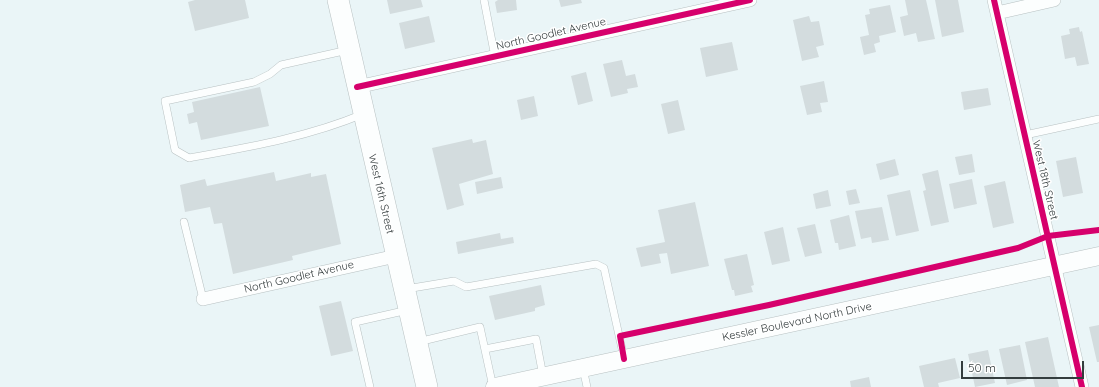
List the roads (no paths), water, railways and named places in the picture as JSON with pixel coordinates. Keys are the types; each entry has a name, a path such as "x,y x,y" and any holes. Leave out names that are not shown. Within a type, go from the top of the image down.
{"main road":[{"name":"West 16th Street","path":"338,0 357,88 427,387"},
{"name":"Kessler Boulevard North Drive","path":"494,387 1099,256"}],"street":[{"name":"North Goodlet Avenue","path":"357,88 750,0"},
{"path":"995,6 1054,0"},
{"name":"West 18th Street","path":"995,6 1082,387"},
{"name":"North Goodlet Avenue","path":"203,299 396,256"}],"lane":[{"path":"484,0 495,57"},
{"path":"349,50 282,65 270,74 254,82 165,101 176,150 190,158 266,143 330,128 364,114"},
{"path":"1025,135 1099,118"},
{"path":"184,222 203,299"},
{"path":"404,289 454,281 466,287 596,264 604,268 624,359"},
{"path":"370,387 355,322 409,310"},
{"path":"416,342 480,327 494,387"},
{"path":"485,349 536,339 543,376"},
{"path":"583,368 587,387"}]}
